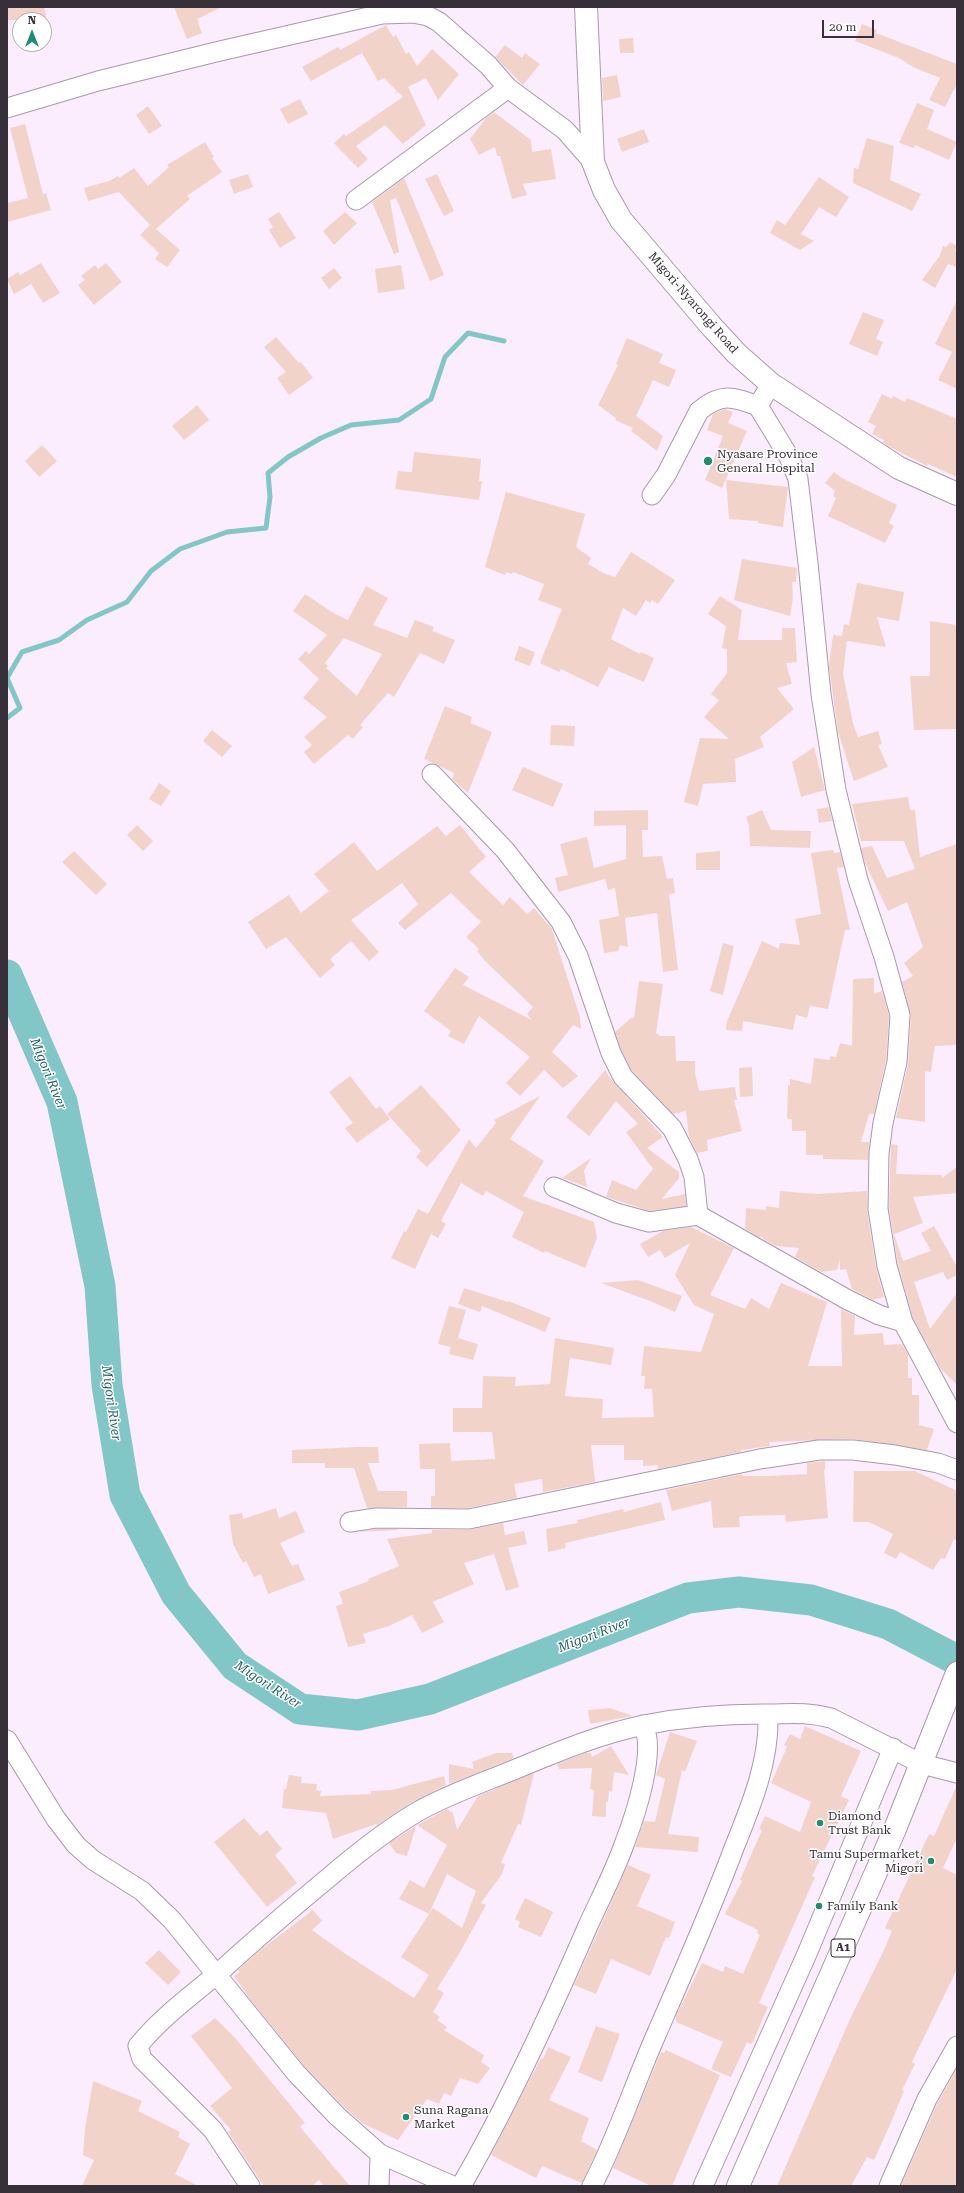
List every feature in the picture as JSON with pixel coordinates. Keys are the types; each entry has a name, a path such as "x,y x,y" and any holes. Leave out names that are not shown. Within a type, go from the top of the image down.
{"main road":[{"name":"Migori-Nyarongi Road","path":"586,7 592,162 604,190 621,220 712,328 736,354 771,384 900,468 957,494"},
{"name":"A1","path":"738,2186 895,1829 957,1673"}],"street":[{"path":"7,108 98,81 220,51 382,14 400,12 428,16 439,22 488,65 508,88 565,130 592,162"},
{"path":"356,200 508,88"},
{"path":"758,406 771,384"},
{"path":"652,495 666,474 699,411 708,404 729,396 758,406 790,456 798,478 821,694 836,790 858,880 884,957 900,1015 898,1062 883,1123 877,1181 878,1209 882,1244 903,1322 957,1423"},
{"path":"432,774 505,850 561,922 578,956 611,1053 623,1077 672,1128 688,1159 694,1177 698,1216"},
{"path":"554,1187 616,1213 649,1222 698,1216 848,1300 879,1315 903,1322"},
{"path":"350,1522 376,1518 469,1519 760,1459 819,1450 853,1450 895,1455 938,1463 957,1470"},
{"path":"250,2186 213,2130 142,2059 138,2046 157,2026 271,1925 385,1833 418,1812 455,1794 544,1756 643,1725 690,1717 783,1712 814,1714 831,1718 922,1764 957,1773"},
{"path":"592,2186 612,2144 641,2070 703,1929 743,1827 764,1756 767,1741 768,1714"},
{"path":"461,2186 499,2120 575,1957 625,1842 640,1795 646,1760 648,1740 643,1725"},
{"path":"7,1740 56,1819 76,1845 93,1860 142,1891 172,1920 296,2072 337,2116 380,2154 453,2186"},
{"path":"703,2186 806,1956 893,1748"},
{"path":"889,2186 927,2099 957,2046"},
{"path":"379,2186 380,2154"}],"building":[{"path":"7,7 44,7 45,12 12,12 12,20 7,20"},
{"path":"174,7 222,7 197,19 202,33 187,39"},
{"path":"862,24 877,30 876,33 957,64 957,84 945,107 929,100 940,78 913,67 899,58 855,41"},
{"path":"386,25 393,37 396,35 406,54 409,52 417,66 432,49 459,74 438,100 426,78 408,87 426,125 403,144 385,125 356,146 368,159 358,168 334,143 344,134 346,136 403,97 398,92 394,94 397,91 384,78 378,81 362,53 311,81 302,67 338,47 340,50"},
{"path":"633,38 634,53 620,53 619,39"},
{"path":"505,45 522,58 525,53 540,64 523,85 495,57"},
{"path":"617,75 621,97 603,101 602,78"},
{"path":"300,99 308,114 288,124 280,109"},
{"path":"917,103 934,110 927,129 957,142 949,160 915,145 914,148 899,143"},
{"path":"148,106 162,126 149,134 136,115"},
{"path":"494,112 531,140 532,152 551,149 556,179 523,184 527,195 512,199 500,156 497,156 495,147 479,155 470,139 486,118"},
{"path":"25,124 43,194 46,193 51,210 7,222 7,203 28,198 10,128"},
{"path":"644,129 649,142 622,152 617,139"},
{"path":"867,138 894,146 890,180 921,194 912,211 853,183 854,168 858,169"},
{"path":"205,142 214,157 212,158 222,172 187,196 190,199 156,229 180,250 167,267 155,259 159,253 140,235 150,225 119,192 88,201 84,188 109,181 118,176 119,178 134,168 148,186 169,167 167,165"},
{"path":"248,174 253,187 234,194 229,180"},
{"path":"437,174 454,211 444,216 425,179"},
{"path":"819,177 849,197 836,217 819,207 801,234 814,241 800,250 770,233 777,220 785,225"},
{"path":"404,178 444,275 430,281 396,198 390,200 399,252 394,254 372,202"},
{"path":"279,212 296,238 280,248 269,230 273,227 268,219"},
{"path":"345,212 357,223 334,245 323,231"},
{"path":"950,242 957,246 955,251 957,252 957,267 948,264 935,288 922,280 939,257 943,246 946,247"},
{"path":"41,263 60,293 43,303 31,284 14,294 7,279 18,272 20,275"},
{"path":"106,263 122,282 94,305 78,285 85,280 81,276 95,265 98,269"},
{"path":"401,265 405,289 378,293 375,269"},
{"path":"334,268 342,278 329,289 321,278"},
{"path":"957,300 957,389 938,380 952,352 935,344"},
{"path":"863,312 884,320 876,339 883,342 877,356 849,344"},
{"path":"276,337 299,363 301,362 313,378 289,395 277,378 286,372 264,347"},
{"path":"627,338 663,354 659,363 676,370 669,387 653,380 636,416 663,436 657,451 631,431 633,428 615,420 616,418 598,405 618,365 616,364"},
{"path":"882,394 892,399 893,396 905,402 907,398 957,419 957,477 928,464 927,466 888,446 883,442 884,440 872,434 876,426 868,422"},
{"path":"197,405 209,420 184,440 172,426"},
{"path":"725,409 733,412 728,423 747,431 722,488 705,480 723,436 707,430 713,414"},
{"path":"42,445 57,461 39,477 25,461"},
{"path":"414,452 481,459 479,481 482,481 479,500 395,489 398,471 412,472"},
{"path":"834,472 842,478 897,505 889,523 894,526 885,543 828,516 836,498 833,496 835,491 825,483"},
{"path":"726,480 788,487 783,527 758,523 758,521 729,519"},
{"path":"506,492 585,514 576,547 591,558 588,564 603,573 615,577 631,552 675,580 658,604 652,600 650,603 646,600 636,616 623,608 611,639 640,654 641,652 654,658 644,682 609,667 598,687 561,669 559,672 540,663 562,609 538,600 544,584 513,572 512,574 506,572 505,575 485,567"},
{"path":"742,559 797,568 796,582 792,582 793,598 790,616 734,600"},
{"path":"857,583 904,592 899,621 877,617 886,647 847,641 843,674 853,723 858,737 878,731 882,744 878,745 888,767 854,781 838,732 829,666 833,635 842,636 844,624 849,625"},
{"path":"366,586 388,598 373,625 407,638 415,620 434,627 432,631 455,640 444,664 420,653 394,697 388,693 360,725 363,727 353,739 348,735 314,764 304,752 312,745 304,737 327,717 303,698 319,679 298,659 306,651 309,654 327,635 293,611 305,594 335,614 348,620","holes":["344,638 382,654 357,696 326,668 328,666 325,663"]},
{"path":"720,596 742,610 738,640 782,640 782,628 795,628 797,662 786,663 792,684 777,688 794,709 760,737 764,747 735,759 736,782 703,784 698,806 684,802 700,738 729,739 704,717 719,700 711,694 727,673 727,649 722,648 726,626 708,614"},
{"path":"930,621 957,625 957,729 914,730 910,676 930,676"},
{"path":"519,646 535,652 530,666 514,660"},
{"path":"445,706 472,717 470,723 492,732 468,793 452,779 454,773 424,759"},
{"path":"551,725 575,726 574,746 550,745"},
{"path":"212,730 232,746 222,757 203,741"},
{"path":"814,747 825,790 801,797 792,762"},
{"path":"523,767 563,784 553,807 512,790"},
{"path":"159,783 171,791 161,806 149,799"},
{"path":"908,797 910,810 915,810 920,857 957,844 957,1045 935,1046 931,1072 925,1071 925,1122 896,1118 908,1064 911,1016 902,982 913,976 904,963 923,947 907,902 888,911 865,863 861,848 872,846 887,878 915,869 904,841 861,841 852,804"},
{"path":"829,807 832,821 819,823 817,809"},
{"path":"648,810 648,830 642,830 643,857 662,856 667,879 673,878 675,893 669,894 678,970 663,972 657,913 625,918 628,947 620,945 618,951 604,953 599,920 619,916 615,888 608,890 605,879 558,892 555,878 568,875 560,844 587,837 594,868 626,859 626,825 594,826 594,811"},
{"path":"762,810 771,830 811,831 810,848 750,846 749,825 746,817"},
{"path":"137,825 153,841 143,851 127,835"},
{"path":"460,825 486,857 469,872 503,905 510,897 527,914 534,908 552,929 580,1017 581,1029 573,1025 552,1052 578,1076 563,1088 544,1070 520,1096 506,1083 530,1057 479,1016 464,1044 448,1036 451,1031 424,1011 455,968 469,977 463,985 532,1020 527,1014 533,1007 485,961 477,951 479,949 466,937 481,922 451,893 405,930 398,923 418,904 402,883 351,920 379,952 369,961 351,941 330,959 335,965 320,978 286,937 266,949 248,922 289,895 301,913 329,891 314,874 354,842 377,871 437,826 446,836"},
{"path":"833,850 834,853 840,852 844,867 837,868 850,930 845,930 828,1009 810,1006 807,1018 796,1015 793,1030 743,1021 742,1031 726,1030 727,1021 762,941 779,949 780,943 800,945 795,919 821,914 811,853"},
{"path":"74,851 107,884 96,895 62,862"},
{"path":"720,851 720,870 696,870 696,853"},
{"path":"723,943 734,946 723,995 710,991"},
{"path":"874,978 874,994 882,991 889,1016 886,1060 874,1114 869,1114 861,1142 869,1142 868,1160 823,1159 823,1155 806,1155 806,1131 792,1131 792,1119 787,1119 788,1085 790,1085 790,1079 811,1084 814,1058 830,1060 830,1056 836,1057 840,1043 852,1046 853,979"},
{"path":"639,981 663,984 656,1034 659,1034 659,1036 675,1036 676,1061 695,1061 695,1073 699,1091 735,1087 737,1100 734,1100 742,1131 707,1140 708,1151 697,1153 689,1137 686,1111 673,1114 632,1071 621,1049 615,1032 631,1018 634,1018"},
{"path":"752,1067 753,1096 740,1097 739,1068"},
{"path":"605,1070 609,1077 663,1137 647,1148 679,1172 679,1178 662,1199 685,1194 686,1206 650,1211 606,1197 612,1180 636,1190 653,1169 626,1132 638,1124 616,1101 589,1136 566,1117"},
{"path":"350,1076 376,1109 380,1106 390,1119 357,1143 345,1128 353,1123 329,1092"},
{"path":"421,1085 461,1130 427,1167 416,1157 421,1151 387,1114"},
{"path":"540,1096 510,1139 544,1161 523,1196 594,1222 597,1238 585,1268 545,1251 544,1253 512,1237 524,1212 486,1191 483,1196 461,1183 441,1221 446,1224 438,1238 431,1234 415,1269 391,1258 404,1231 406,1232 418,1209 428,1214 469,1139 476,1148 496,1123 494,1120"},
{"path":"891,1144 898,1145 896,1174 942,1175 942,1178 957,1167 957,1193 913,1197 923,1223 894,1234 903,1261 931,1251 921,1233 934,1226 957,1267 957,1275 947,1280 943,1272 914,1282 930,1329 957,1293 957,1385 940,1368 913,1318 898,1264 889,1208"},
{"path":"591,1158 584,1171 587,1187 562,1178"},
{"path":"780,1191 816,1194 867,1191 867,1211 876,1268 884,1297 873,1300 852,1289 846,1269 840,1270 840,1259 837,1270 821,1272 795,1257 799,1248 776,1246 763,1239 763,1237 759,1237 745,1229 746,1208 766,1210 766,1206 779,1208"},
{"path":"691,1227 734,1248 710,1295 745,1309 751,1298 769,1309 781,1283 827,1302 808,1366 842,1366 841,1309 855,1316 854,1335 883,1333 884,1345 902,1344 908,1354 908,1378 912,1378 912,1395 919,1395 919,1425 934,1429 927,1450 853,1439 769,1442 770,1446 741,1450 741,1452 658,1469 658,1465 643,1466 643,1460 624,1460 624,1445 591,1445 595,1482 543,1492 542,1479 514,1484 517,1498 468,1508 431,1508 431,1496 435,1496 435,1469 420,1469 419,1444 450,1443 451,1461 495,1459 492,1432 453,1432 453,1408 482,1408 483,1376 516,1377 515,1386 550,1384 555,1338 614,1348 611,1365 570,1358 565,1396 603,1399 602,1418 654,1417 652,1389 644,1389 645,1376 641,1376 644,1346 701,1352 714,1314 694,1305 675,1275 690,1243 665,1258 660,1250 648,1257 640,1244 663,1231"},
{"path":"638,1280 682,1296 675,1312 601,1283"},
{"path":"464,1288 508,1301 551,1318 545,1332 482,1306 480,1312 458,1304"},
{"path":"449,1306 466,1310 458,1338 478,1344 473,1360 449,1354 451,1347 438,1344"},
{"path":"378,1447 379,1463 368,1463 378,1491 407,1491 407,1507 367,1508 354,1468 325,1468 325,1463 292,1463 292,1450"},
{"path":"825,1461 824,1470 828,1518 786,1522 785,1515 742,1516 739,1517 740,1527 713,1528 711,1501 672,1511 666,1490 742,1474 742,1476 769,1476 807,1474 807,1463"},
{"path":"854,1471 915,1471 957,1491 957,1541 954,1539 945,1559 941,1558 933,1570 900,1552 896,1559 884,1553 893,1534 869,1522 853,1522"},
{"path":"661,1502 665,1520 565,1543 566,1548 548,1552 546,1529 578,1523 577,1520 623,1509 624,1512"},
{"path":"276,1508 279,1518 296,1511 305,1532 280,1543 292,1566 298,1564 305,1580 268,1594 261,1574 254,1577 246,1561 243,1563 233,1544 229,1515 242,1513 243,1519"},
{"path":"503,1523 505,1535 524,1531 527,1544 508,1548 519,1587 506,1591 494,1554 464,1563 474,1584 433,1602 444,1622 422,1633 412,1615 389,1626 363,1634 366,1643 348,1647 336,1606 343,1604 339,1592 369,1581 368,1579 399,1566 387,1539 432,1533 432,1530 469,1530"},
{"path":"377,1529 398,1529 398,1530 357,1532"},
{"path":"610,1708 633,1716 590,1724 588,1710"},
{"path":"805,1726 861,1751 841,1796 849,1800 812,1876 815,1877 759,2003 768,2007 752,2044 747,2042 731,2077 711,2069 723,2042 676,2022 676,2016 702,1963 723,1972 725,1966 743,1974 760,1935 757,1933 758,1930 725,1914 742,1881 740,1880 762,1830 759,1829 765,1816 800,1832 811,1802 771,1783 787,1747 784,1745 790,1734 800,1739"},
{"path":"670,1732 697,1741 685,1772 682,1770 668,1834 699,1837 698,1852 635,1847 644,1821 655,1822 665,1779 656,1775"},
{"path":"611,1746 629,1775 614,1772 612,1792 609,1791 608,1802 606,1802 606,1817 592,1816 594,1790 590,1789 592,1768 559,1769 557,1764 586,1753 591,1753 592,1757"},
{"path":"496,1753 512,1753 514,1758 449,1784 449,1764 474,1769 472,1762"},
{"path":"534,1773 521,1825 518,1824 501,1863 505,1864 502,1874 481,1903 486,1905 460,1952 437,1989 444,1993 433,2012 440,2017 437,2020 447,2027 444,2030 484,2055 481,2062 490,2068 478,2084 460,2078 451,2096 444,2093 439,2104 427,2099 398,2140 362,2123 345,2108 304,2066 250,1999 234,1976 240,1972 238,1970 263,1948 313,1910 322,1921 312,1930 347,1955 414,1998 429,1975 401,1957 433,1908 462,1928 476,1891 447,1874 429,1914 399,1899 410,1880 424,1888 447,1845 417,1825 447,1809 453,1813 457,1830 478,1796"},
{"path":"289,1775 302,1777 301,1783 317,1784 316,1790 321,1791 320,1796 371,1794 371,1791 392,1790 444,1776 446,1785 412,1802 377,1825 376,1824 333,1839 326,1813 282,1808 284,1789 286,1789"},
{"path":"957,1785 957,1838 943,1868 957,1875 957,1969 912,2062 915,2064 902,2090 904,2091 889,2127 874,2160 867,2157 851,2186 777,2186 850,2019 892,1931 885,1928 929,1834 934,1836"},
{"path":"244,1818 260,1836 267,1830 282,1849 275,1855 297,1883 267,1907 214,1842"},
{"path":"416,1826 407,1856 396,1853 389,1843"},
{"path":"628,1865 651,1875 637,1906 675,1922 669,1938 666,1937 650,1976 611,1959 596,1994 574,1985"},
{"path":"525,1898 553,1912 541,1937 518,1927 520,1922 515,1919"},
{"path":"159,1950 181,1972 168,1985 145,1963"},
{"path":"215,2018 236,2039 305,2123 300,2127 350,2186 324,2186 319,2180 312,2186 264,2186 228,2132 231,2130 210,2106 232,2088 191,2036"},
{"path":"596,2026 620,2034 602,2082 578,2072"},
{"path":"548,2047 571,2057 549,2100 589,2118 581,2141 597,2150 582,2183 542,2166 536,2178 491,2155"},
{"path":"666,2050 720,2075 672,2186 651,2186 613,2168 661,2052 664,2053"},
{"path":"957,2068 957,2186 901,2186 937,2104"},
{"path":"93,2081 142,2101 138,2111 180,2132 178,2137 190,2144 175,2174 198,2186 82,2186 94,2160 83,2155 85,2129"}],"waterway":[{"path":"7,718 20,708 7,678 22,652 59,640 87,620 127,602 151,571 180,549 227,532 266,528 270,497 268,473 288,457 321,438 351,425 399,420 431,399 445,357 468,333 504,341"},
{"name":"Migori River","path":"7,975 62,1102 100,1286 107,1385 125,1495 176,1594 235,1666 300,1709 358,1715 430,1699 688,1598 739,1592 811,1600 888,1624 957,1660"}],"place":[{"name":"Nyasare Province General Hospital","path":"708,461"},
{"name":"Diamond Trust Bank","path":"820,1823"},
{"name":"Tamu Supermarket, Migori","path":"931,1861"},
{"name":"Family Bank","path":"819,1906"},
{"name":"Suna Ragana Market","path":"406,2117"}]}
